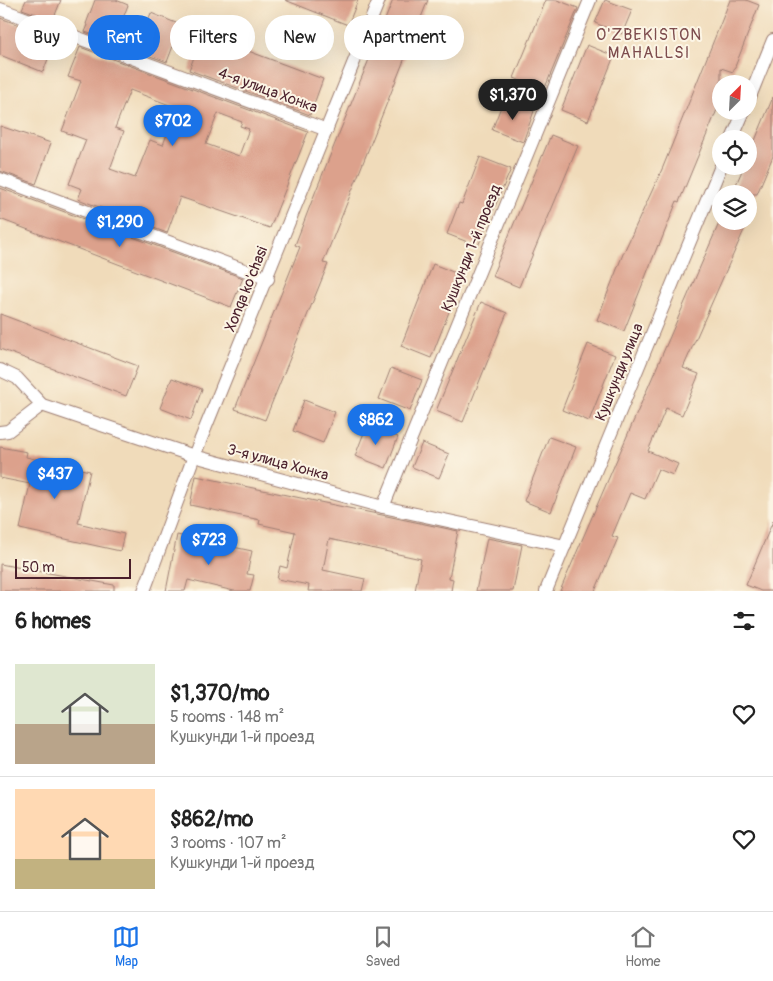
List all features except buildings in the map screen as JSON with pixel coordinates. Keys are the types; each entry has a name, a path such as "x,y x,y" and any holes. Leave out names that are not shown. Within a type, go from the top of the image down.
{"street":[{"name":"Xonqa ko'chasi","path":"144,591 194,456 268,279 379,0"},
{"name":"Кушкунди 1-й проезд","path":"383,507 590,0"},
{"name":"4-я улица Хонка","path":"0,9 327,130"},
{"path":"758,77 773,40"},
{"name":"Кушкунди улица","path":"546,591 717,175"},
{"path":"0,179 268,279"},
{"name":"3-я улица Хонка","path":"0,370 17,378 42,405 194,456 383,507 565,546"},
{"path":"0,432 8,432 42,405"}],"district":[{"name":"O'ZBEKISTON MAHALLSI","path":"649,43"}]}
